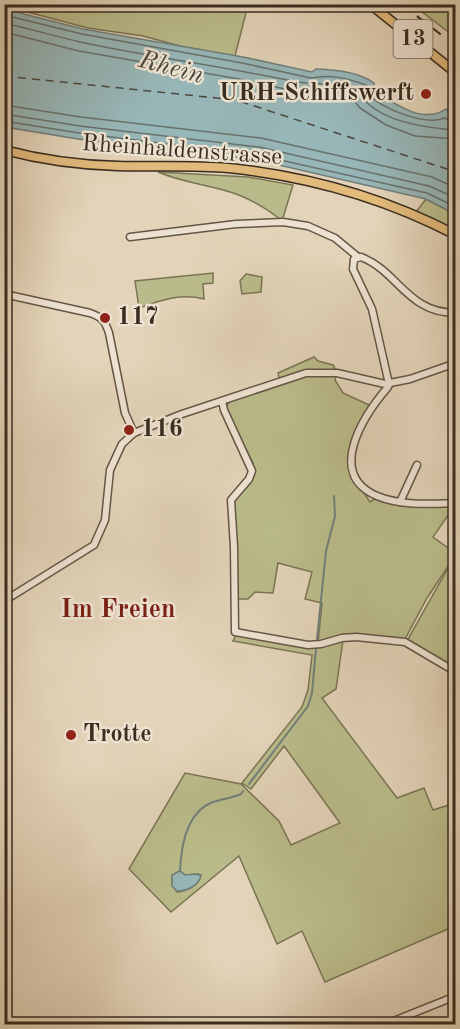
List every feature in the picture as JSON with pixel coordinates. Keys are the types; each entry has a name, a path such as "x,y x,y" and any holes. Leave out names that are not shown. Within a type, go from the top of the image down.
{"main road":[{"name":"13","path":"369,4 456,74"},
{"name":"Rheinhaldenstrasse","path":"4,150 75,163 227,168 290,178 376,200 415,215 456,235"}],"street":[{"path":"130,237 236,224 283,222 308,226 329,236 358,257 372,262 416,302 436,311 456,313"},
{"path":"358,257 353,262 352,269 372,309 389,384 368,412 350,453 354,475 370,493 400,502 456,503"},
{"path":"4,294 90,313 105,321 125,413 134,433"},
{"path":"4,601 94,545 105,520 110,470 122,444 134,433 182,414 306,373 338,373 380,384 389,384 456,363"},
{"path":"222,401 252,471 249,479 231,500 236,632 308,645 356,637 405,642 456,672"},
{"path":"400,502 417,465"},
{"path":"386,1024 456,996"}],"green space":[{"path":"4,5 248,5 235,56 184,47 143,36 88,28"},
{"path":"413,5 455,5 455,37"},
{"path":"158,172 248,177 293,185 282,221 237,194"},
{"path":"426,199 455,214 455,232 416,212"},
{"path":"213,273 213,283 203,284 204,299 179,297 139,308 135,281"},
{"path":"246,274 262,277 261,292 242,294 240,281"},
{"path":"314,357 318,361 333,365 336,370 335,380 343,393 369,405 348,457 353,477 370,502 378,497 401,505 455,505 433,537 455,553 455,556 427,598 404,641 359,635 318,643 322,603 305,599 312,572 278,563 273,593 255,592 248,599 237,599 233,502 254,471 253,463 228,413 227,405 231,399 280,383 278,373"},
{"path":"455,560 455,669 407,641"},
{"path":"236,635 313,648 343,640 336,689 322,698 397,798 424,788 433,810 455,803 455,926 325,982 302,931 277,944 239,856 171,912 129,869 185,773 241,784 279,821 291,845 340,823 284,746 251,789 242,783 302,707 308,690 312,655 233,641","holes":["180,871 185,875 201,875 195,885 177,892 172,884 172,875"]}],"water":[{"name":"Rhein","path":"4,9 83,29 243,57 312,72 316,69 346,72 374,83 373,90 408,110 428,115 446,109 455,118 455,214 426,199 257,160 78,139 5,127"},
{"path":"180,871 185,875 201,876 192,887 177,891 172,886 172,875"}],"waterway":[{"path":"317,639 326,551 335,516 334,496"},
{"path":"249,784 308,706 312,693 316,649"},
{"path":"180,871 184,841 197,813 213,802 241,794 243,791"}],"ferry route":[{"path":"4,76 236,100 456,172"}],"railway":[{"path":"401,4 456,46"}],"place":[{"name":"URH-Schiffswerft","path":"426,94"},
{"name":"117","path":"105,318"},
{"name":"116","path":"129,430"},
{"name":"Trotte","path":"71,735"}],"district":[{"name":"Im Freien","path":"118,610"}]}
